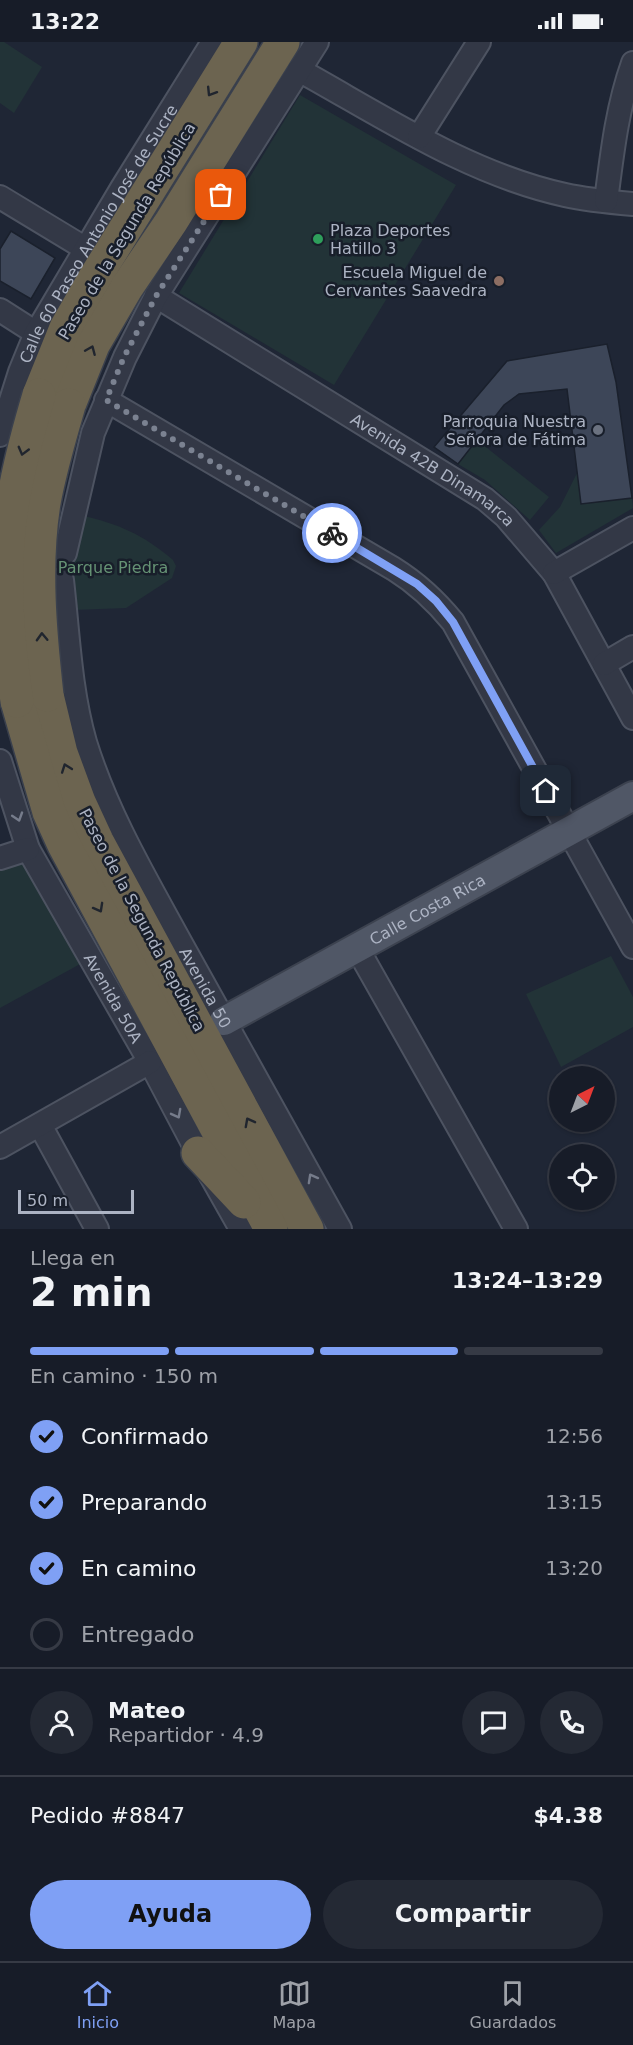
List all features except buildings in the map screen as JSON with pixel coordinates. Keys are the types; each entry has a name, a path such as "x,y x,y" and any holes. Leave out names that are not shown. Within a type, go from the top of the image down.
{"highway":[{"name":"Paseo de la Segunda República","path":"241,42 71,318 52,359 39,395 21,460 12,509 7,561 11,662 61,753 79,802 97,841 307,1229"},
{"name":"Paseo de la Segunda República","path":"271,1229 64,845 49,812 32,698 42,652 39,548 44,503 52,463 69,405 93,345 121,296 177,212 283,42"},
{"path":"198,1154 271,1229"}],"main road":[{"name":"Calle Costa Rica","path":"224,1021 633,796"}],"street":[{"name":"Calle 60 Paseo Antonio José de Sucre","path":"0,435 20,372 36,333 213,42"},
{"name":"Avenida 50","path":"317,42 156,296 124,357 93,433 65,553 66,566 63,580 71,670 85,740 102,788 122,832 340,1229"},
{"path":"419,137 479,42"},
{"path":"606,201 616,126 625,85 633,63"},
{"path":"299,70 419,137 484,168 529,185 565,195 633,204"},
{"path":"0,197 86,249"},
{"name":"Avenida 42B Dinamarca","path":"156,296 485,499 506,517 554,573 633,718"},
{"path":"0,310 36,333"},
{"path":"106,400 394,569 417,584 436,601 458,629 633,947"},
{"path":"0,525 17,519 42,524 52,531 65,553"},
{"path":"554,573 633,528"},
{"path":"0,600 15,606 29,606 43,601 55,592 63,580"},
{"path":"604,664 633,647"},
{"name":"Avenida 50A","path":"0,761 28,849 150,1062 198,1154 241,1229"},
{"path":"0,858 28,849"},
{"path":"357,948 516,1229"},
{"path":"0,1147 150,1062"},
{"path":"40,1125 97,1229"}],"green space":[{"path":"0,42 4,42 42,67 14,113 0,103"},
{"name":"Plaza Deportes Hatillo 3","path":"300,95 456,185 334,385 179,293"},
{"path":"477,440 549,497 530,520 485,480 458,464"},
{"path":"578,471 582,504 632,498 633,508 556,553 539,530 560,507"},
{"name":"Parque Piedra","path":"80,515 118,526 151,543 173,560 176,566 172,578 126,608 73,610 73,553"},
{"path":"27,861 82,963 0,1008 0,871"},
{"path":"611,956 633,997 633,1027 561,1066 526,994"}],"way so far":[{"path":"221,195 156,296 124,357 106,400 332,533"}],"place":[{"name":"Plaza Deportes Hatillo 3","path":"318,239"},
{"name":"Escuela Miguel de Cervantes Saavedra","path":"499,281"},
{"name":"Parroquia Nuestra Señora de Fátima","path":"598,430"}],"route":[{"path":"332,533 417,584 436,601 453,622 466,644 546,791"}]}
